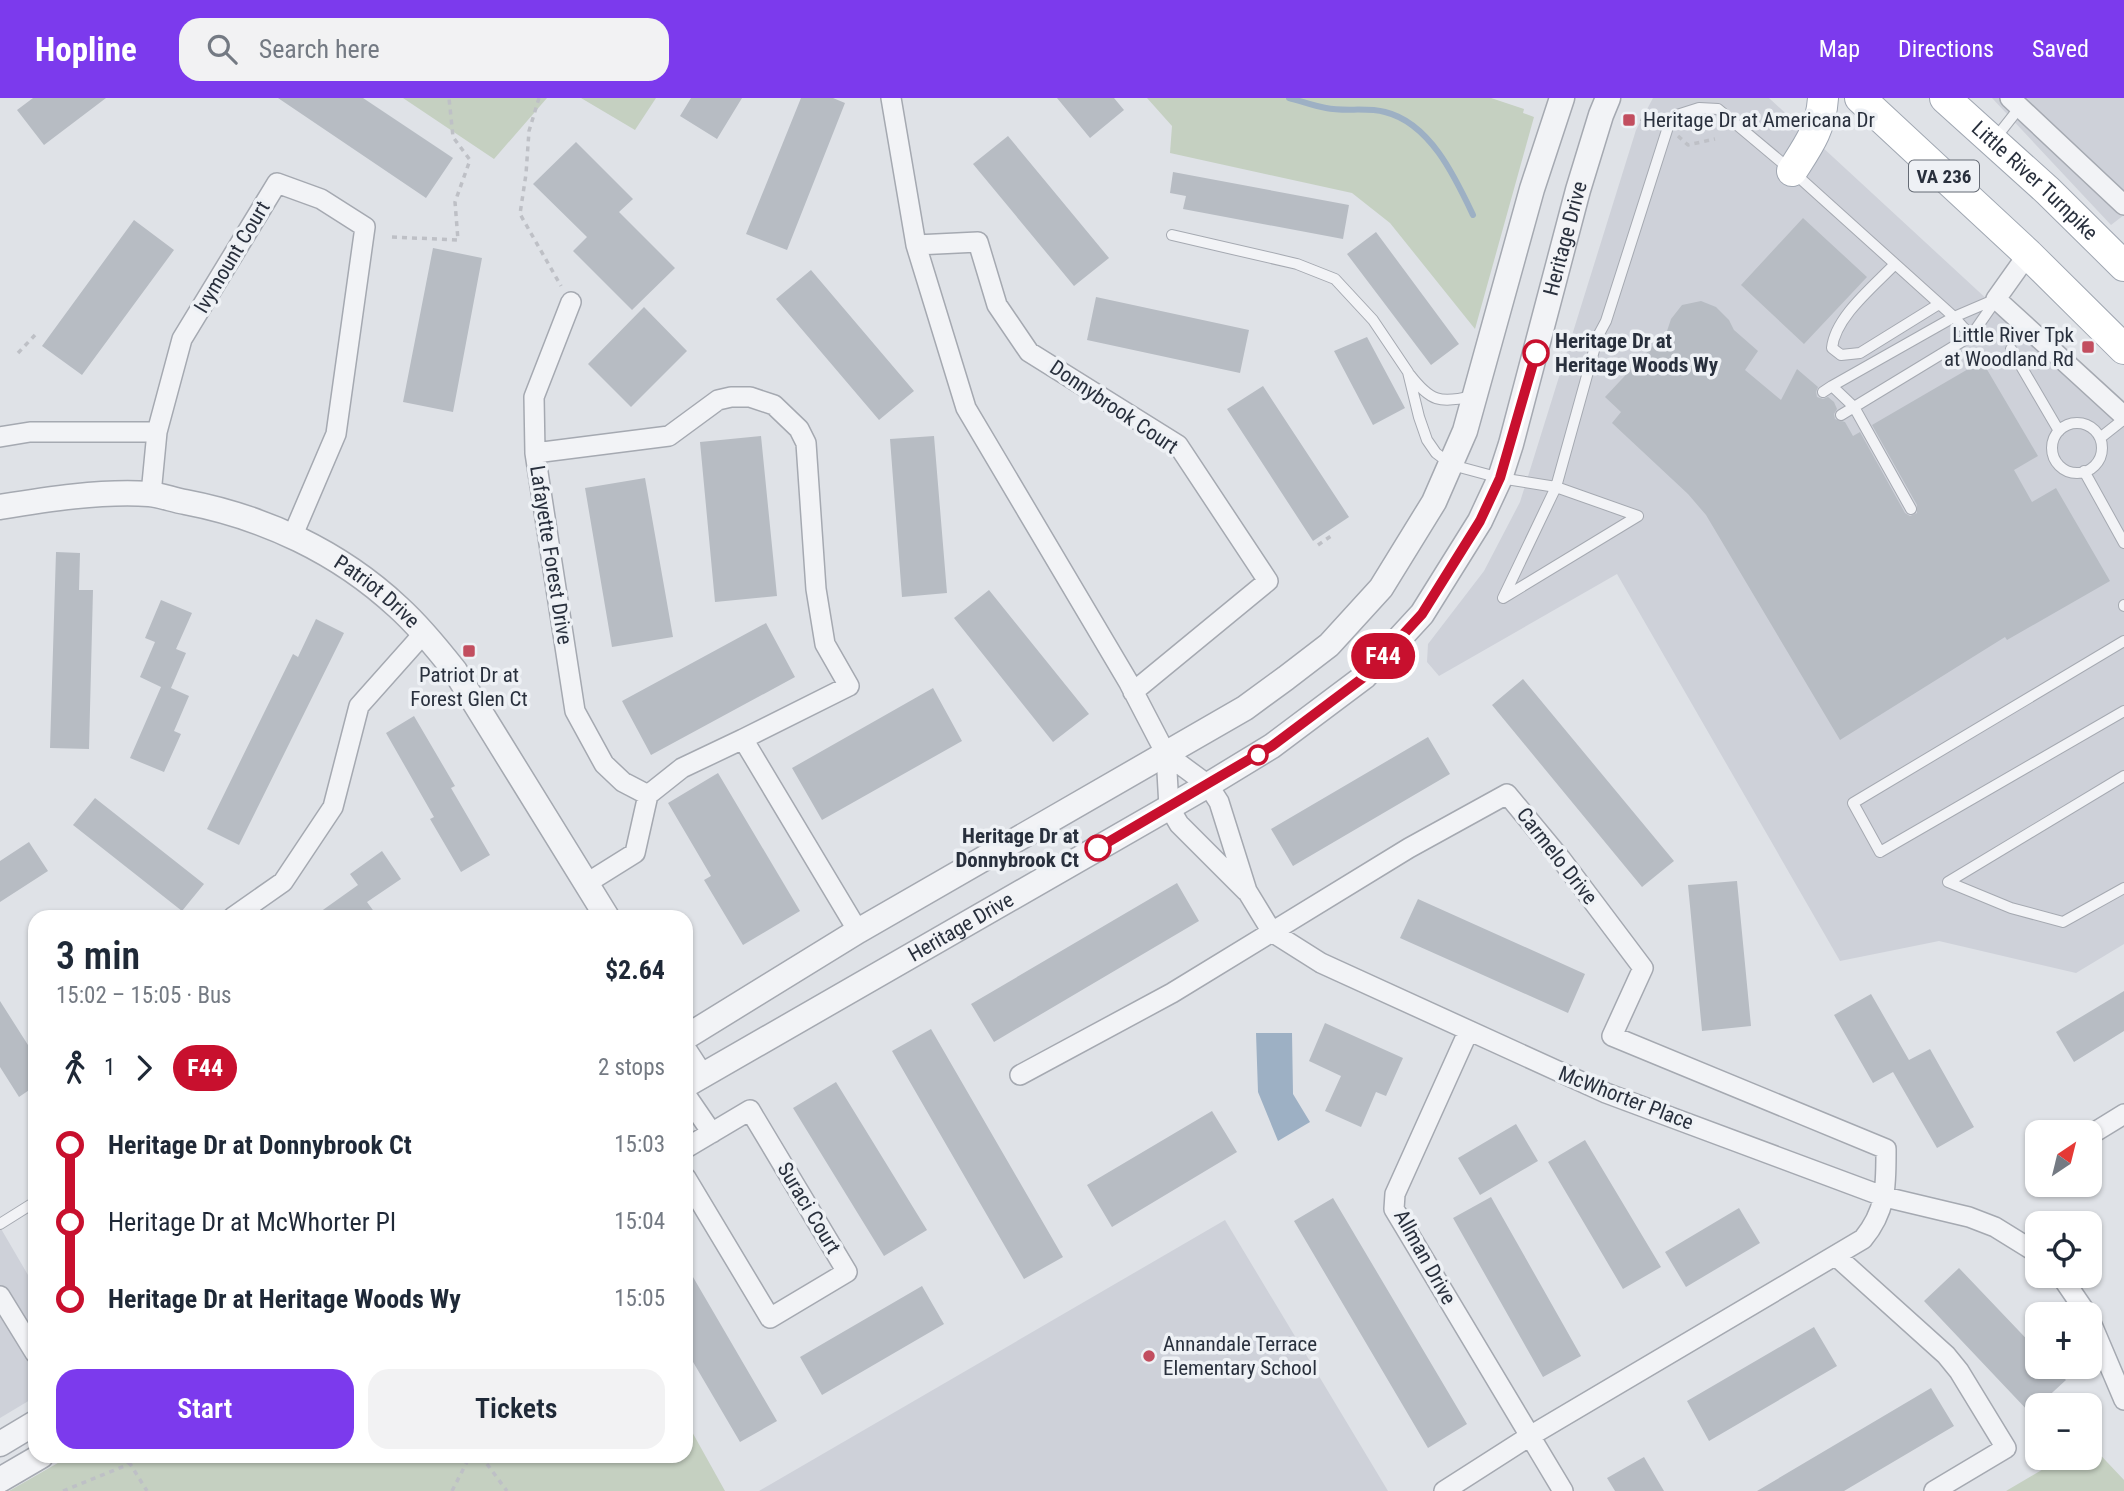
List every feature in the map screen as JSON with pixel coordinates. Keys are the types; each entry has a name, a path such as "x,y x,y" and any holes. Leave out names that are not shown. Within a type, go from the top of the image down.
{"main road":[{"path":"1792,171 1821,120 1823,98"},
{"name":"VA 236","path":"1860,98 2028,254 2124,349"},
{"name":"Little River Turnpike","path":"1945,98 2124,266"}],"street":[{"path":"891,98 916,245 966,408 1133,692 1166,754 1169,807"},
{"path":"693,1033 859,931 1245,708 1329,645 1381,588 1434,502 1452,465 1465,431 1532,189 1562,98"},
{"name":"Heritage Drive","path":"693,1084 1208,785 1272,746 1364,677 1422,614 1480,521 1500,478 1543,330 1578,190 1608,98"},
{"path":"2015,103 2124,205"},
{"name":"Ivymount Court","path":"151,494 157,432 182,339 277,183 321,199 365,227 336,434 292,537"},
{"name":"Donnybrook Court","path":"916,245 978,242 997,305 1029,352 1178,445 1268,581 1133,692"},
{"path":"2028,254 1997,299 2124,417"},
{"path":"535,453 534,397 567,294"},
{"name":"Lafayette Forest Drive","path":"731,397 750,397 774,405 799,429 806,443 816,589 825,644 849,686 743,739 682,768 648,795 623,782 604,764 575,710 535,453 669,436 718,400 731,397"},
{"path":"0,437 30,432 157,432"},
{"name":"Patriot Drive","path":"0,507 52,499 151,494 248,518 328,555 364,579 424,633 454,671 603,910"},
{"path":"243,910 283,882 333,807 359,706 424,633"},
{"path":"743,739 859,931"},
{"name":"McWhorter Place","path":"1166,754 1208,785 1219,802 1247,891 1272,932 1321,963 1606,1093 1885,1196 1982,1222 2025,1245"},
{"name":"Carmelo Drive","path":"1020,1075 1172,993 1409,848 1507,793 1561,859 1643,968 1612,1036 1886,1149 1885,1196"},
{"path":"587,883 635,853 648,795"},
{"name":"McWhorter Place","path":"1169,807 1179,824 1247,891"},
{"name":"Allman Drive","path":"1468,1032 1395,1194 1394,1209 1563,1491"},
{"path":"693,1090 712,1133"},
{"name":"Suraci Court","path":"693,1144 750,1110 848,1272 770,1318 693,1190"},
{"path":"2102,1128 2124,1114"},
{"path":"1444,1491 1530,1436 1863,1239 1870,1230 1885,1196"},
{"path":"1836,1256 1946,1355 1959,1371 2006,1448 1934,1491"},
{"path":"0,1296 28,1342"},
{"path":"2102,1349 2124,1401"},
{"path":"0,1444 28,1427"},
{"path":"0,1480 29,1463"}],"lane":[{"path":"1993,142 2015,103"},
{"path":"1408,372 1427,440 1436,453 1452,465 1500,478 1556,487 1638,516 1503,598 1556,487 1598,337 1606,320 1667,132 1677,115 1699,108 1718,109 1792,171 1954,317 1971,336"},
{"path":"1172,235 1297,264 1335,279 1373,320 1423,392 1435,399 1454,401 1475,395"},
{"path":"1895,264 1842,320 1833,334 1832,348 1842,355 1860,353 1939,304"},
{"path":"1911,509 1854,407 1827,389 1954,317 1997,299"},
{"path":"1841,415 1971,336 1997,299"},
{"path":"2011,349 2059,431"},
{"path":"2100,438 2124,417"},
{"path":"2073,423 2089,426 2100,438 2101,455 2098,462 2084,471 2068,471 2056,461 2053,445 2059,431 2073,423"},
{"path":"2084,471 2124,543"},
{"path":"2124,641 1853,803 1880,852 2124,711"},
{"path":"2124,776 1948,882 2011,908 2063,922 2124,888"},
{"path":"0,1223 28,1206"}],"path":[{"path":"392,237 458,240 455,202 470,160 453,137 449,98"},
{"path":"538,98 529,131 527,174 520,214 567,294"},
{"path":"18,353 35,335"},
{"path":"1318,545 1331,536"},
{"path":"63,1491 127,1463"},
{"path":"130,1463 147,1491"},
{"path":"452,1491 466,1463"},
{"path":"486,1463 507,1491"}],"shaded area":[{"path":"1653,98 1769,98 2029,338 2124,421 2124,944 2076,973 1939,941 1840,961 1617,574 1439,676 1427,662 1428,644 1484,571 1520,502 1636,130"},
{"path":"1992,98 2124,98 2124,215 2111,225"},
{"name":"Annandale Terrace Elementary School","path":"1225,1220 1388,1491 759,1491"},
{"path":"0,1227 28,1275 28,1401 0,1418"}],"green space":[{"path":"403,98 547,98 494,159"},
{"path":"581,98 656,98 635,130"},
{"path":"1147,98 1491,98 1524,109 1523,113 1534,117 1475,329 1390,223 1352,193 1170,153 1172,126"},
{"path":"693,1434 725,1491 9,1491 58,1463 693,1463"},
{"path":"2102,1457 2124,1480 2124,1491 2006,1491 2042,1470 2102,1470"}],"water":[{"path":"1256,1033 1292,1033 1293,1094 1310,1122 1278,1141 1258,1092"}],"building":[{"path":"33,98 106,98 44,145 17,110"},
{"path":"278,98 363,98 453,158 426,198"},
{"path":"691,98 742,98 717,139 680,116"},
{"path":"801,98 833,98 845,103 787,250 746,234"},
{"path":"1057,98 1114,98 1124,110 1090,138"},
{"path":"1008,136 1109,258 1074,286 973,164"},
{"path":"576,142 633,199 619,212 675,268 632,310 573,251 587,237 533,184"},
{"path":"1173,172 1349,205 1343,239 1183,209 1186,196 1170,193"},
{"path":"1803,218 1867,277 1804,344 1741,285"},
{"path":"134,220 174,250 82,375 42,346"},
{"path":"1376,232 1459,344 1431,365 1347,254"},
{"path":"433,248 482,258 453,412 403,402"},
{"path":"811,270 914,391 879,420 776,299"},
{"path":"1096,297 1249,330 1240,373 1087,340"},
{"path":"1701,301 1716,307 1729,320 1734,330 1758,351 1745,370 1781,400 1797,369 1818,387 1817,397 1828,397 1834,402 1837,409 1835,419 1845,422 1853,436 1860,432 1905,513 1910,516 1917,513 1917,505 1872,425 1982,361 2038,456 2014,470 2032,502 2056,488 2110,581 2007,640 2005,637 1840,740 1706,515 1688,494 1612,423 1621,412 1605,397 1667,331 1671,319 1682,305"},
{"path":"644,307 687,351 631,407 588,364"},
{"path":"1367,337 1405,408 1373,425 1334,351"},
{"path":"1263,386 1349,517 1313,541 1227,409"},
{"path":"761,436 777,596 715,602 700,442"},
{"path":"934,436 947,593 902,597 890,439"},
{"path":"645,478 673,637 612,647 585,488"},
{"path":"56,552 80,553 79,590 93,590 89,749 50,748"},
{"path":"989,590 1089,714 1053,742 954,618"},
{"path":"161,600 192,613 176,649 186,653 171,688 189,696 174,731 181,734 164,772 130,758 161,687 140,677 155,642 145,638"},
{"path":"316,619 344,633 239,845 207,829 293,654 298,657"},
{"path":"766,623 795,677 651,755 622,701"},
{"path":"1523,679 1674,861 1642,887 1492,705"},
{"path":"933,688 962,741 822,820 792,768"},
{"path":"414,716 455,786 451,788 490,855 461,872 430,819 434,817 386,733"},
{"path":"1428,737 1450,774 1293,866 1271,829"},
{"path":"718,773 800,911 743,945 704,880 711,876 668,803"},
{"path":"95,798 204,884 181,910 73,825"},
{"path":"29,842 48,871 0,902 0,861"},
{"path":"382,851 401,879 367,902 373,910 323,910 358,885 350,874"},
{"path":"1737,881 1751,1026 1702,1031 1688,885"},
{"path":"1177,883 1199,921 994,1042 971,1004"},
{"path":"1418,899 1585,974 1568,1013 1400,938"},
{"path":"2124,991 2124,1031 2074,1062 2056,1032"},
{"path":"1871,994 1909,1060 1930,1049 1974,1127 1937,1148 1893,1072 1873,1083 1834,1015"},
{"path":"0,1001 28,1045 28,1091 19,1097 0,1067"},
{"path":"1325,1023 1403,1058 1386,1096 1376,1092 1361,1127 1325,1111 1341,1076 1309,1061"},
{"path":"931,1029 1063,1257 1024,1279 892,1051"},
{"path":"836,1082 927,1230 884,1256 793,1108"},
{"path":"1212,1111 1237,1152 1112,1227 1087,1185"},
{"path":"1516,1124 1538,1161 1480,1195 1458,1158"},
{"path":"1585,1140 1661,1267 1623,1289 1548,1162"},
{"path":"1491,1197 1581,1356 1543,1377 1453,1218"},
{"path":"1333,1198 1467,1424 1428,1448 1294,1221"},
{"path":"1739,1208 1760,1243 1686,1287 1665,1252"},
{"path":"1959,1268 2025,1337 2025,1379 2066,1380 2052,1393 2025,1393 2025,1408 1924,1301"},
{"path":"693,1277 777,1421 740,1442 693,1362"},
{"path":"922,1286 944,1324 822,1395 800,1357"},
{"path":"1814,1327 1837,1366 1709,1441 1687,1401"},
{"path":"1931,1388 1954,1426 1844,1491 1757,1491"},
{"path":"1644,1457 1664,1491 1615,1491 1607,1478"}],"waterway":[{"path":"1289,98 1326,108 1378,111 1401,118 1415,127 1439,153 1473,215"}],"bus line":[{"name":"F44","path":"1098,848 1272,746 1364,677 1422,614 1480,521 1500,478 1536,353"}],"place":[{"name":"Heritage Dr at Americana Dr","path":"1629,120"},
{"name":"Little River Tpk at Woodland Rd","path":"2088,347"},
{"name":"Heritage Dr at Heritage Woods Wy","path":"1536,353"},
{"name":"Patriot Dr at Forest Glen Ct","path":"469,651"},
{"name":"Heritage Dr at Donnybrook Ct","path":"1098,848"},
{"name":"Annandale Terrace Elementary School","path":"1149,1356"}]}
